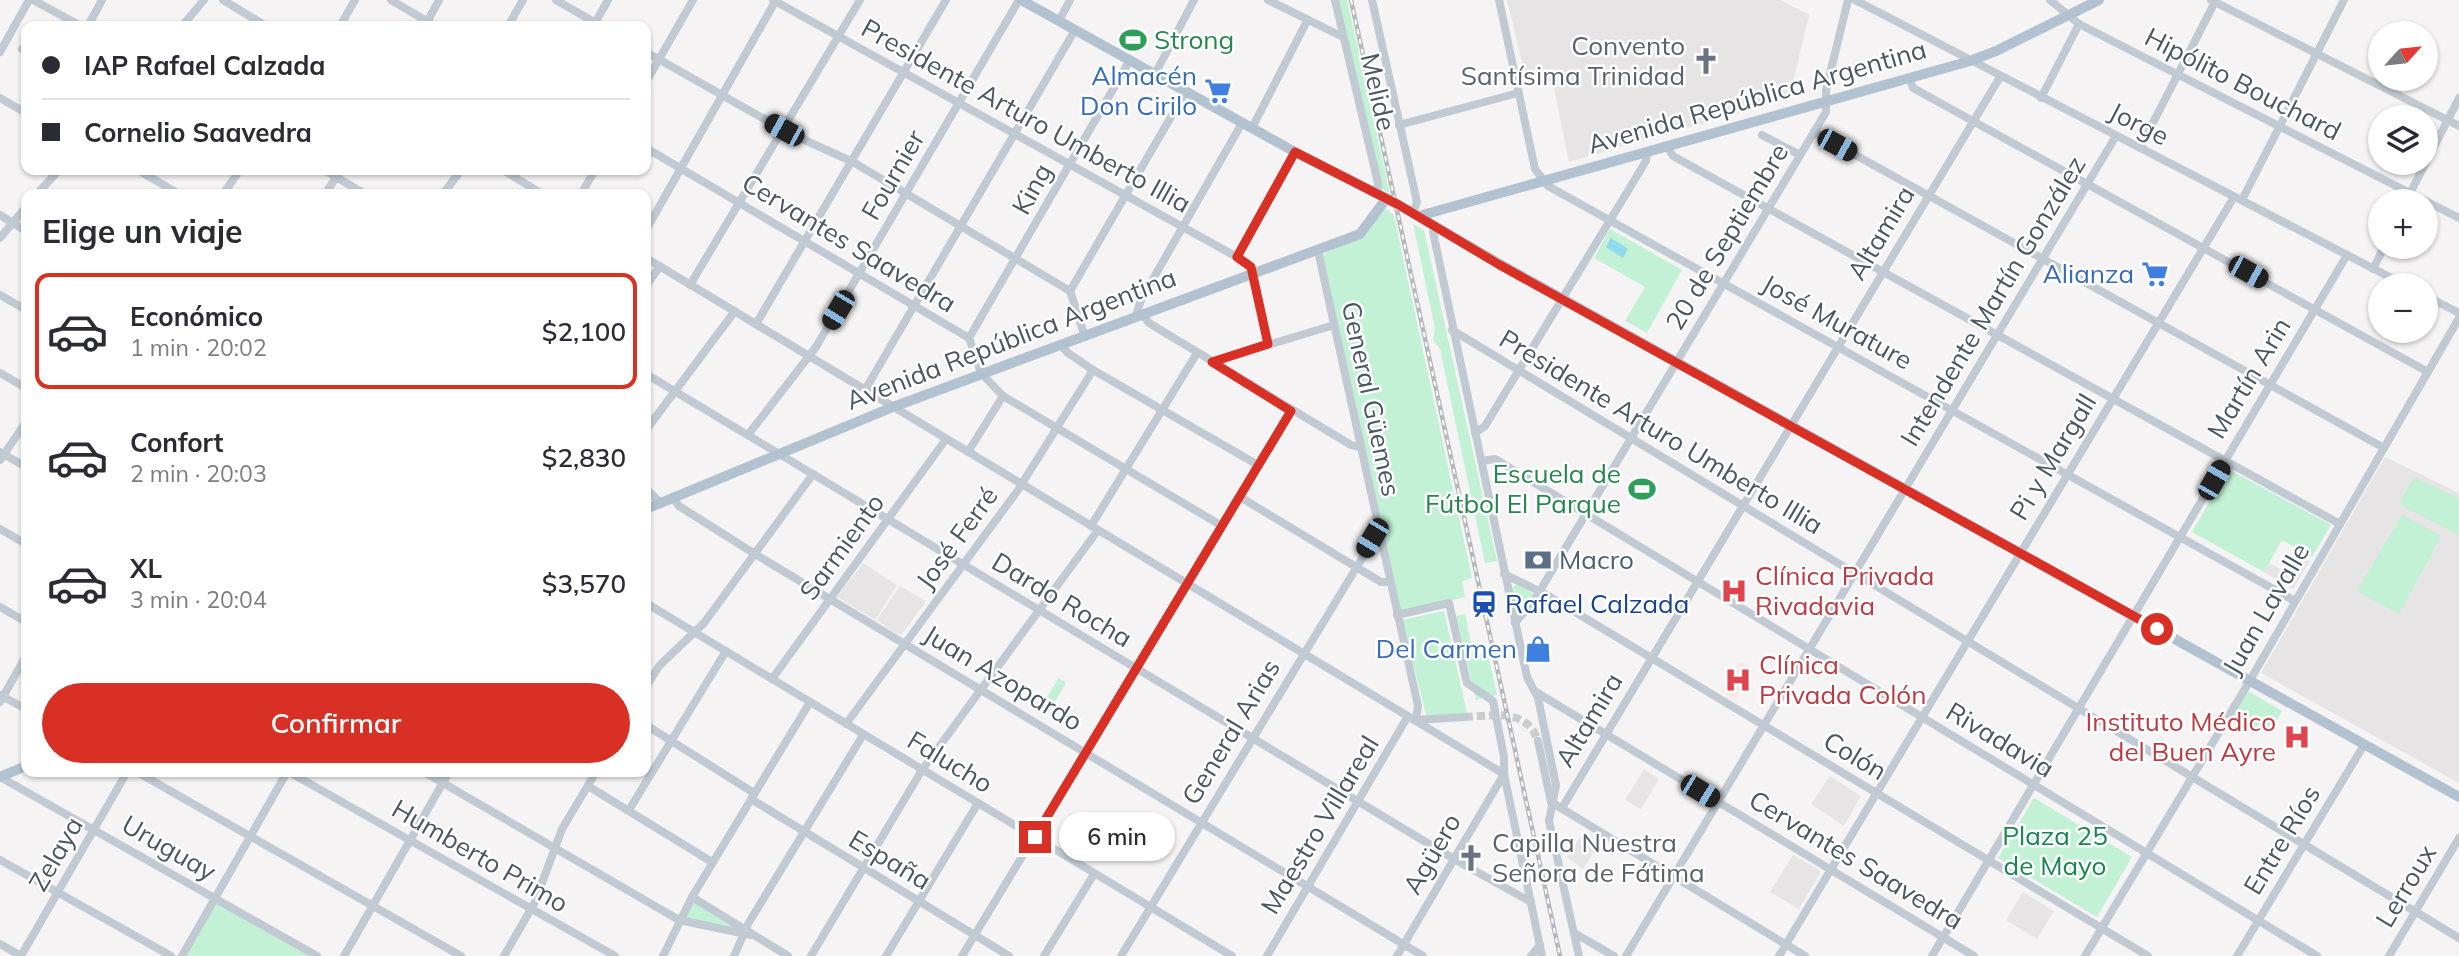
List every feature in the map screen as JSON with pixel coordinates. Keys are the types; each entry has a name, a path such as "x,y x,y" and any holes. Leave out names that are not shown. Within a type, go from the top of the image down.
{"main road":[{"path":"1020,0 1295,152 1299,158 1416,215 1498,264"},
{"name":"Avenida República Argentina","path":"1416,215 1970,61 2099,0"},
{"path":"1380,199 1433,232 1563,299 2459,797"},
{"name":"Avenida República Argentina","path":"651,506 981,373 1360,234 1380,199"},
{"path":"0,777 21,768"}],"street":[{"path":"0,52 31,0 71,21"},
{"path":"91,21 103,0"},
{"path":"186,21 204,0"},
{"path":"223,0 258,21"},
{"path":"343,21 355,0"},
{"path":"391,0 423,21"},
{"path":"431,21 439,0"},
{"path":"511,21 523,0"},
{"path":"556,0 590,21"},
{"path":"599,21 608,0"},
{"path":"651,73 693,0"},
{"path":"651,221 775,0"},
{"name":"Presidente Arturo Umberto Illia","path":"775,0 1237,257 1249,264 1252,273"},
{"path":"690,285 860,0"},
{"path":"756,324 946,0"},
{"name":"Fournier","path":"748,435 810,354 908,194 1020,0"},
{"path":"1059,21 1070,0"},
{"path":"1155,74 1194,0"},
{"path":"1268,0 1343,37"},
{"name":"Melide","path":"1335,0 1380,199"},
{"path":"1372,0 1416,202 1416,215"},
{"path":"1499,0 1535,169 1542,181"},
{"name":"20 de Septiembre","path":"1515,623 1540,590 1826,112 1826,100 1848,0"},
{"name":"Jorge","path":"1855,0 2381,273"},
{"name":"Hipólito Bouchard","path":"2050,0 2079,24 2279,126 2393,189"},
{"name":"Pi y Margall","path":"1779,956 2203,247 2238,199 2344,0"},
{"path":"2140,148 2214,1 2459,126"},
{"path":"1307,21 1247,126 1182,226 1141,300 1139,315 1291,411 1351,446 1360,447"},
{"path":"2041,98 2079,24"},
{"path":"865,390 1076,30"},
{"path":"651,55 784,130 853,162 1070,291 1085,337"},
{"name":"King","path":"969,338 1130,60"},
{"name":"Altamira","path":"1562,808 2000,77"},
{"path":"1909,78 1913,88 2428,372"},
{"path":"1070,291 1186,91"},
{"path":"1399,125 1518,93"},
{"path":"0,98 21,110"},
{"path":"2412,189 2459,98"},
{"path":"1814,132 2384,448"},
{"path":"1762,135 1800,155"},
{"name":"Intendente Martín González","path":"1626,956 2116,136"},
{"path":"1667,146 1674,156 2340,524"},
{"name":"Cervantes Saavedra","path":"651,151 969,338 981,373 1003,396 1222,526"},
{"path":"1237,257 1295,152"},
{"path":"1475,433 1485,426 1563,299 1646,161 1647,152"},
{"path":"42,189 54,175"},
{"path":"147,175 170,189"},
{"path":"341,175 359,189"},
{"path":"512,175 531,189"},
{"name":"José Murature","path":"1542,181 2295,601"},
{"name":"Hipólito Bouchard","path":"2438,209 2459,218"},
{"path":"0,238 21,213"},
{"path":"0,215 21,228"},
{"path":"1433,232 1504,574 1527,677 1536,692 1556,785 1549,821 1578,956"},
{"name":"General Güemes","path":"1318,250 1418,706 1412,718"},
{"name":"Martín Arin","path":"1932,956 2347,255"},
{"path":"2373,269 2378,259"},
{"path":"651,261 810,354 1021,485 1503,774"},
{"path":"651,279 660,266"},
{"path":"1252,273 1268,344"},
{"path":"0,295 21,307"},
{"path":"2438,302 2459,313"},
{"path":"651,423 735,311"},
{"name":"Juan Lavalle","path":"2085,956 2249,682 2459,318"},
{"path":"1212,362 1334,325"},
{"name":"Presidente Arturo Umberto Illia","path":"1452,330 2459,938"},
{"path":"1061,345 1093,370 1258,465"},
{"path":"811,956 922,770 1039,611 1094,528 1161,408 1197,353"},
{"name":"José Ferré","path":"846,724 1021,485 1093,370"},
{"path":"0,373 21,385"},
{"name":"Dardo Rocha","path":"651,377 1454,859 1531,902"},
{"path":"968,452 1003,396"},
{"path":"962,956 1291,411"},
{"path":"21,429 1,456 21,465"},
{"name":"Sarmiento","path":"772,679 946,439"},
{"name":"Rivadavia","path":"1481,461 1495,459 2317,956"},
{"path":"651,679 659,666 695,632 813,474"},
{"path":"651,494 660,502"},
{"name":"Juan Azopardo","path":"672,497 679,506 755,554 1423,956"},
{"path":"1240,497 1381,582 1389,582"},
{"path":"0,529 21,541"},
{"name":"General Arias","path":"1122,956 1302,653 1378,532"},
{"name":"Colón","path":"1504,574 1540,590 2148,956"},
{"path":"1397,615 1449,603 1466,683 1493,701 1504,757 1503,774 1542,956"},
{"name":"Falucho","path":"651,606 1229,955"},
{"path":"0,607 21,619"},
{"path":"651,773 726,651"},
{"path":"21,664 1,698 21,707"},
{"name":"Cervantes Saavedra","path":"1536,692 1974,956"},
{"path":"663,956 679,920 712,862 810,702"},
{"path":"1418,706 1432,719"},
{"path":"1412,718 1465,717"},
{"name":"Maestro Villareal","path":"1267,956 1358,801 1412,718"},
{"name":"España","path":"651,728 804,833 1009,956"},
{"path":"734,956 863,735"},
{"path":"1538,741 1551,802 1805,956"},
{"name":"Entre Ríos","path":"2237,956 2364,745"},
{"name":"Agüero","path":"1396,956 1503,774"},
{"name":"Uruguay","path":"0,777 317,956"},
{"name":"Zelaya","path":"21,956 124,777"},
{"path":"146,777 461,956"},
{"path":"182,956 285,777"},
{"name":"Humberto Primo","path":"297,777 615,956"},
{"path":"433,777 679,920 747,934"},
{"path":"344,956 446,777"},
{"path":"504,956 531,909 555,848 593,777"},
{"path":"629,810 649,777"},
{"path":"588,786 712,862"},
{"path":"887,956 978,803"},
{"name":"Lerroux","path":"2389,956 2459,838"},
{"path":"0,860 171,956"},
{"path":"1044,956 1094,874"},
{"path":"692,897 747,934 788,956"},
{"path":"1574,933 1614,956"},
{"path":"0,944 21,956"},
{"path":"1531,956 1540,945"}],"shaded area":[{"path":"1507,0 1780,0 1809,15 1789,99 1569,162 1553,83 1528,87"},
{"path":"2385,457 2459,493 2459,783 2261,673"},
{"path":"2296,553 2310,561 2293,589 2264,572 2269,563 2285,572"},
{"path":"863,563 897,585 875,620 837,597"},
{"path":"900,586 926,601 902,634 897,634 877,620"},
{"name":"Clínica Privada Colón","path":"1740,661 1754,670 1735,700 1721,691"},
{"path":"1644,769 1659,779 1641,809 1625,800"},
{"path":"1830,776 1861,796 1844,826 1811,804"},
{"path":"1584,832 1600,842 1583,869 1567,857"},
{"path":"1793,855 1821,871 1799,909 1770,892"},
{"path":"2023,892 2054,911 2037,939 2006,920"}],"green space":[{"path":"1339,0 1347,0 1390,194 1381,189"},
{"path":"1387,209 1394,216 1472,578 1462,581 1465,597 1404,612 1400,612 1322,255 1367,233 1382,211"},
{"path":"1413,224 1424,230 1497,561 1485,563 1440,349 1433,340 1435,328"},
{"path":"1610,229 1682,270 1647,333 1625,321 1645,287 1594,258"},
{"path":"2228,469 2331,525 2312,557 2282,540 2264,572 2192,532"},
{"path":"2414,477 2459,498 2459,535 2399,504"},
{"path":"2402,515 2441,536 2399,614 2357,591"},
{"path":"1517,583 1533,594 1522,610 1515,605 1511,589"},
{"path":"1444,611 1467,713 1427,718 1402,620"},
{"path":"1465,614 1474,658 1488,655 1497,695 1476,700 1456,616"},
{"path":"1059,678 1066,683 1046,717 1037,712"},
{"path":"2248,691 2282,711 2268,734 2233,715"},
{"name":"Plaza 25 de Mayo","path":"2034,798 2132,857 2097,917 1998,858"},
{"path":"692,901 735,928 685,920"},
{"path":"215,902 309,956 185,956"}],"water":[{"path":"1611,238 1628,249 1623,258 1606,247"}],"tunnel":[{"path":"1465,717 1497,715 1517,718 1533,730 1538,741"}],"railway":[{"path":"1351,0 1560,956"}],"place":[{"name":"Strong","path":"1133,40"},
{"name":"Convento Santísima Trinidad","path":"1706,61"},
{"name":"Almacén Don Cirilo","path":"1218,91"},
{"name":"Alianza","path":"2155,274"},
{"name":"Escuela de Fútbol El Parque","path":"1642,489"},
{"name":"Macro","path":"1538,560"},
{"name":"Clínica Privada Rivadavia","path":"1734,591"},
{"name":"Rafael Calzada","path":"1484,604"},
{"name":"Del Carmen","path":"1538,649"},
{"name":"Clínica Privada Colón","path":"1738,680"},
{"name":"Instituto Médico del Buen Ayre","path":"2297,737"},
{"name":"Capilla Nuestra Señora de Fátima","path":"1471,858"}],"route":[{"path":"1035,837 1291,411 1212,362 1268,344 1251,267 1237,257 1295,152 1413,213 1498,264 2157,629"}]}
